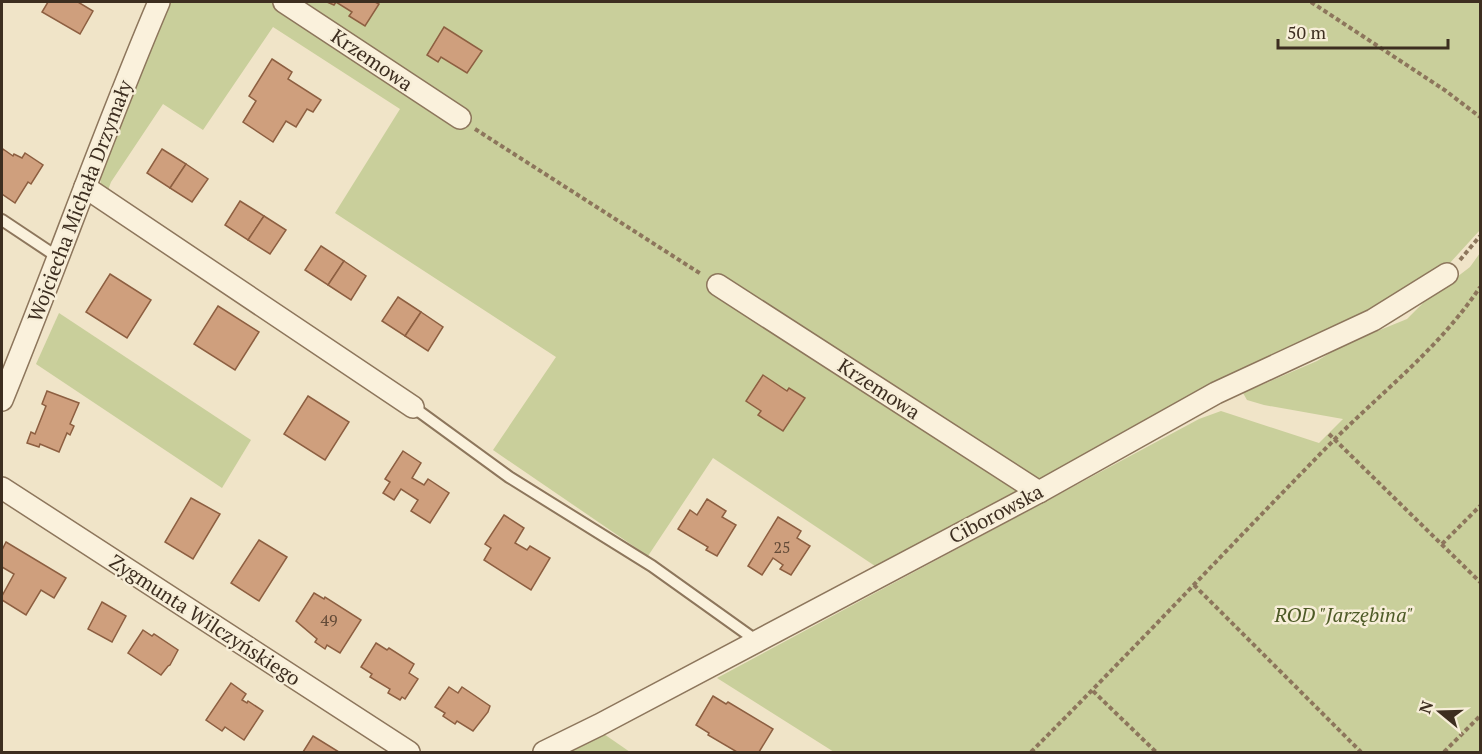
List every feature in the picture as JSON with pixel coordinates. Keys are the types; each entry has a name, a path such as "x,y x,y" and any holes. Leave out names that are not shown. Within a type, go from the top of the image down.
{"street":[{"name":"Wojciecha Michała Drzymały","path":"2,400 159,2"},
{"name":"Krzemowa","path":"284,2 460,118"},
{"path":"85,187 412,407"},
{"name":"Ciborowska","path":"544,753 1039,492 1216,393 1373,320 1447,274"},
{"name":"Krzemowa","path":"718,285 1039,492"},
{"name":"Zygmunta Wilczyńskiego","path":"2,488 409,753"}],"lane":[{"path":"2,220 59,258"},
{"path":"412,407 509,477 652,566 757,641"}],"path":[{"path":"1311,2 1446,91 1480,117"},
{"path":"460,118 718,285"},
{"path":"1447,274 1480,236"},
{"path":"1030,753 1093,691 1335,440 1452,327 1480,287"},
{"path":"1329,434 1480,582"},
{"path":"1442,544 1480,506"},
{"path":"1194,585 1361,753"},
{"path":"1093,691 1156,753"},
{"path":"1444,753 1480,716"}],"green space":[{"path":"170,2 1480,2 1480,230 1449,264 1424,282 875,566 713,458 648,556 493,450 556,357 335,213 400,109 273,27 203,130 163,104 111,182 107,193 101,188 100,175 105,155"},
{"name":"ROD \"Jarzębina\"","path":"1480,253 1480,752 834,752 717,678 1199,419 1221,411 1319,443 1343,419 1264,405 1247,400 1243,393 1317,361 1343,345 1407,319 1423,303 1470,267"},
{"path":"59,313 251,440 222,488 36,364"},
{"path":"601,732 630,752 562,752"}],"building":[{"path":"48,2 78,2 93,11 80,34 42,12"},
{"path":"336,2 375,2 379,4 365,26 349,16 352,12"},
{"path":"444,27 482,51 467,73 441,57 438,62 427,55"},
{"path":"272,59 292,72 288,79 321,100 313,112 307,109 296,127 286,121 273,142 243,122 256,101 249,96"},
{"path":"3,149 13,156 14,154 22,158 25,153 43,165 31,184 28,182 15,203 2,194"},
{"path":"162,149 186,164 170,188 147,173"},
{"path":"186,164 208,179 192,202 170,188"},
{"path":"240,201 264,216 248,240 225,225"},
{"path":"264,216 286,230 270,254 248,240"},
{"path":"321,246 344,261 328,285 305,270"},
{"path":"344,261 366,276 351,300 328,285"},
{"path":"110,274 151,300 127,338 86,312"},
{"path":"398,297 421,312 405,336 382,321"},
{"path":"218,306 259,332 235,370 194,344"},
{"path":"421,312 443,327 428,351 405,336"},
{"path":"763,375 787,391 789,388 805,398 783,431 758,415 761,411 746,401"},
{"path":"47,391 79,403 70,424 74,426 70,435 67,433 59,452 40,444 39,447 27,443 31,432 35,434 46,406 42,404"},
{"path":"308,396 349,422 325,460 284,434"},
{"path":"403,451 421,463 412,478 424,485 428,479 449,493 430,523 411,511 418,500 401,489 394,500 383,493 390,482 385,479"},
{"path":"191,498 220,514 193,559 165,542"},
{"path":"707,499 726,511 722,517 736,525 717,556 706,550 708,547 678,529 690,510 697,515"},
{"path":"504,515 524,528 515,543 527,550 530,546 550,558 531,590 484,560 491,548 485,544"},
{"path":"778,517 801,531 797,538 810,546 791,575 780,569 783,565 773,558 762,575 748,566"},
{"path":"259,540 287,557 259,601 231,583"},
{"path":"6,542 66,578 54,598 41,590 26,615 2,600 14,574 2,567 2,550"},
{"path":"314,593 324,599 325,597 361,620 340,653 327,645 325,649 315,642 317,639 296,621"},
{"path":"102,602 126,616 112,642 88,629"},
{"path":"143,630 152,636 154,634 178,650 170,665 161,675 128,653"},
{"path":"376,643 387,650 389,648 414,664 409,673 418,679 405,699 402,697 400,700 388,693 390,689 370,677 372,674 361,667"},
{"path":"231,683 246,694 242,700 247,703 248,701 263,711 244,740 225,727 222,731 206,720"},
{"path":"449,687 458,693 462,687 490,706 473,731 457,721 455,724 443,716 445,713 435,707"},
{"path":"713,696 726,704 728,702 773,729 759,752 737,752 696,725"},
{"path":"313,736 339,752 303,752"}]}
